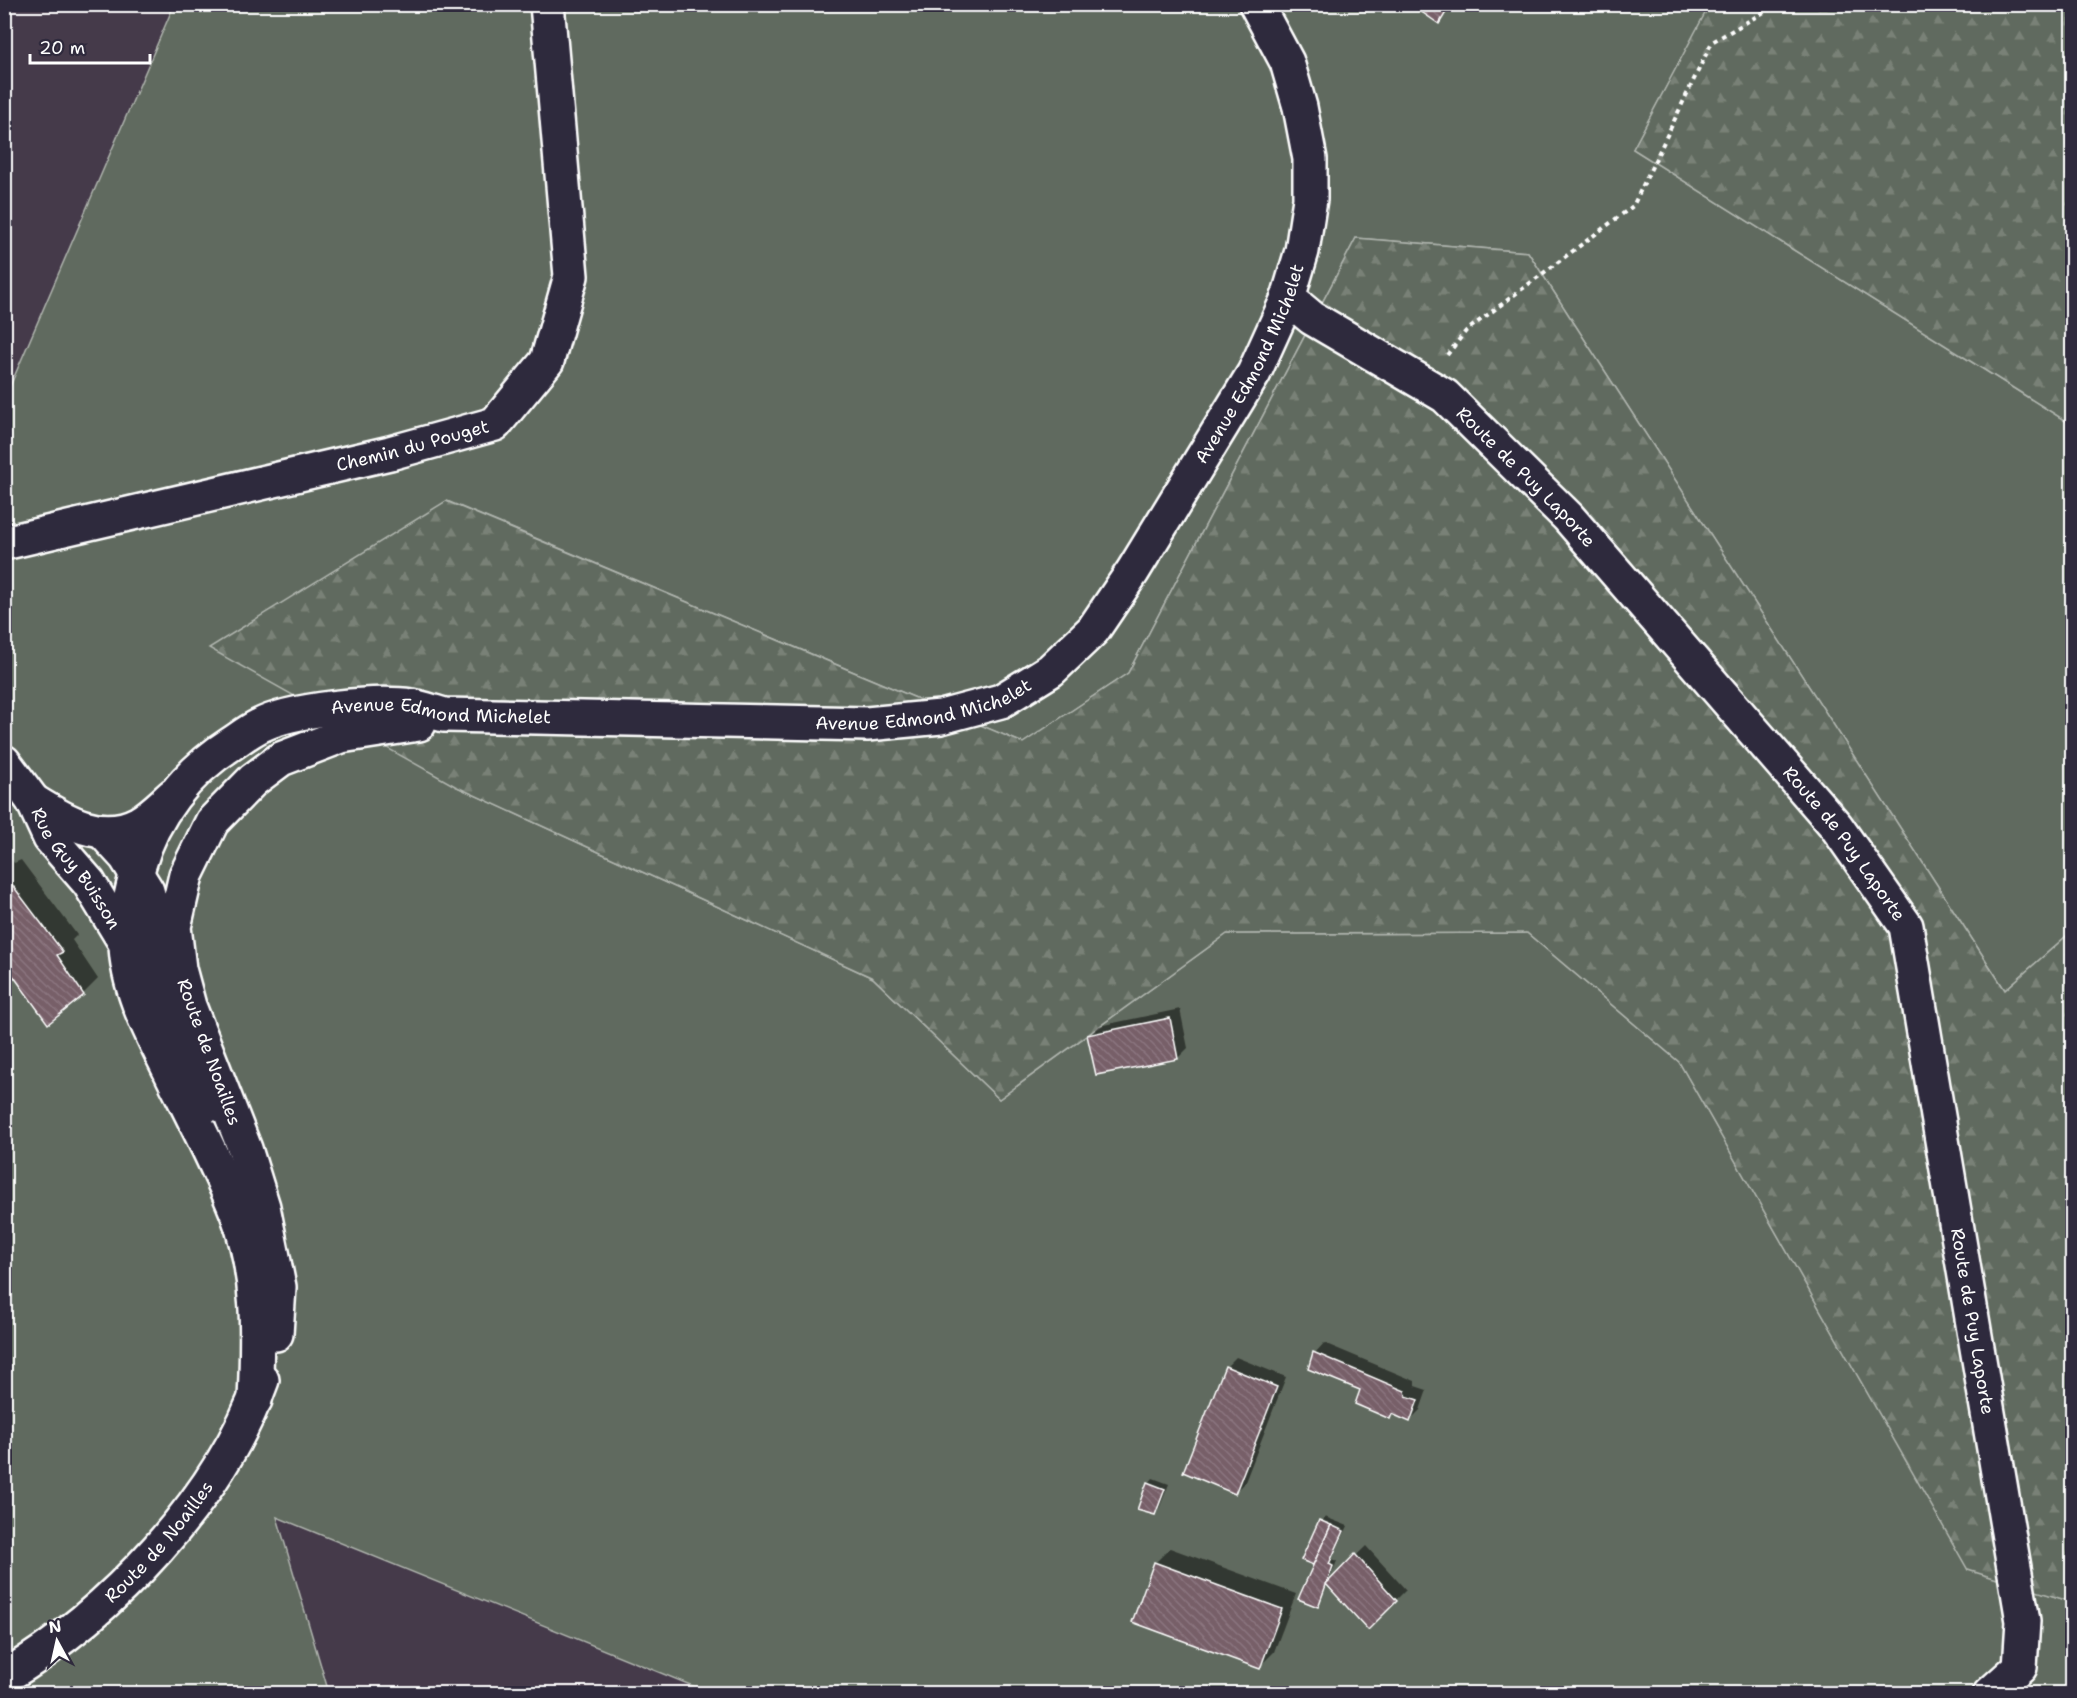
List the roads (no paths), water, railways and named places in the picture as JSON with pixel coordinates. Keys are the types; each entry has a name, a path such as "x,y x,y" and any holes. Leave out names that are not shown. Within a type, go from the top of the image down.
{"main road":[{"name":"Chemin du Pouget","path":"4,543 390,453 495,424 547,361 571,276 547,4"},
{"name":"Avenue Edmond Michelet","path":"138,884 147,836 173,796 223,749 260,725 302,712 363,706 412,706 444,715 867,724 941,717 1001,701 1051,670 1093,630 1133,571 1254,373 1288,298 1302,251 1310,199 1310,159 1300,107 1287,63 1256,4"},
{"name":"Route de Puy Laporte","path":"1288,298 1312,318 1445,396 1568,517 1836,826 1906,926 2024,1621 2020,1667 1990,1694"},
{"name":"Route de Noailles","path":"4,1677 58,1641 116,1594 150,1558 213,1474 255,1400 275,1342 279,1287 263,1207 247,1158 189,1006 179,969 174,927 186,875 192,861 212,822 253,780 281,759 340,736 415,725 444,715"},
{"name":"Rue Guy Buisson","path":"4,762 33,801 50,838 89,883 126,944"},
{"path":"33,801 66,822 103,832 138,824 173,796"},
{"path":"103,832 126,857 138,884 151,905 158,976 166,1009 178,1037 247,1158"},
{"path":"89,883 115,892 138,884 160,885 192,861"},
{"name":"Route de Noailles","path":"138,884 126,944 134,983 148,1027 224,1185 249,1253 256,1289 258,1337 255,1400"}]}
